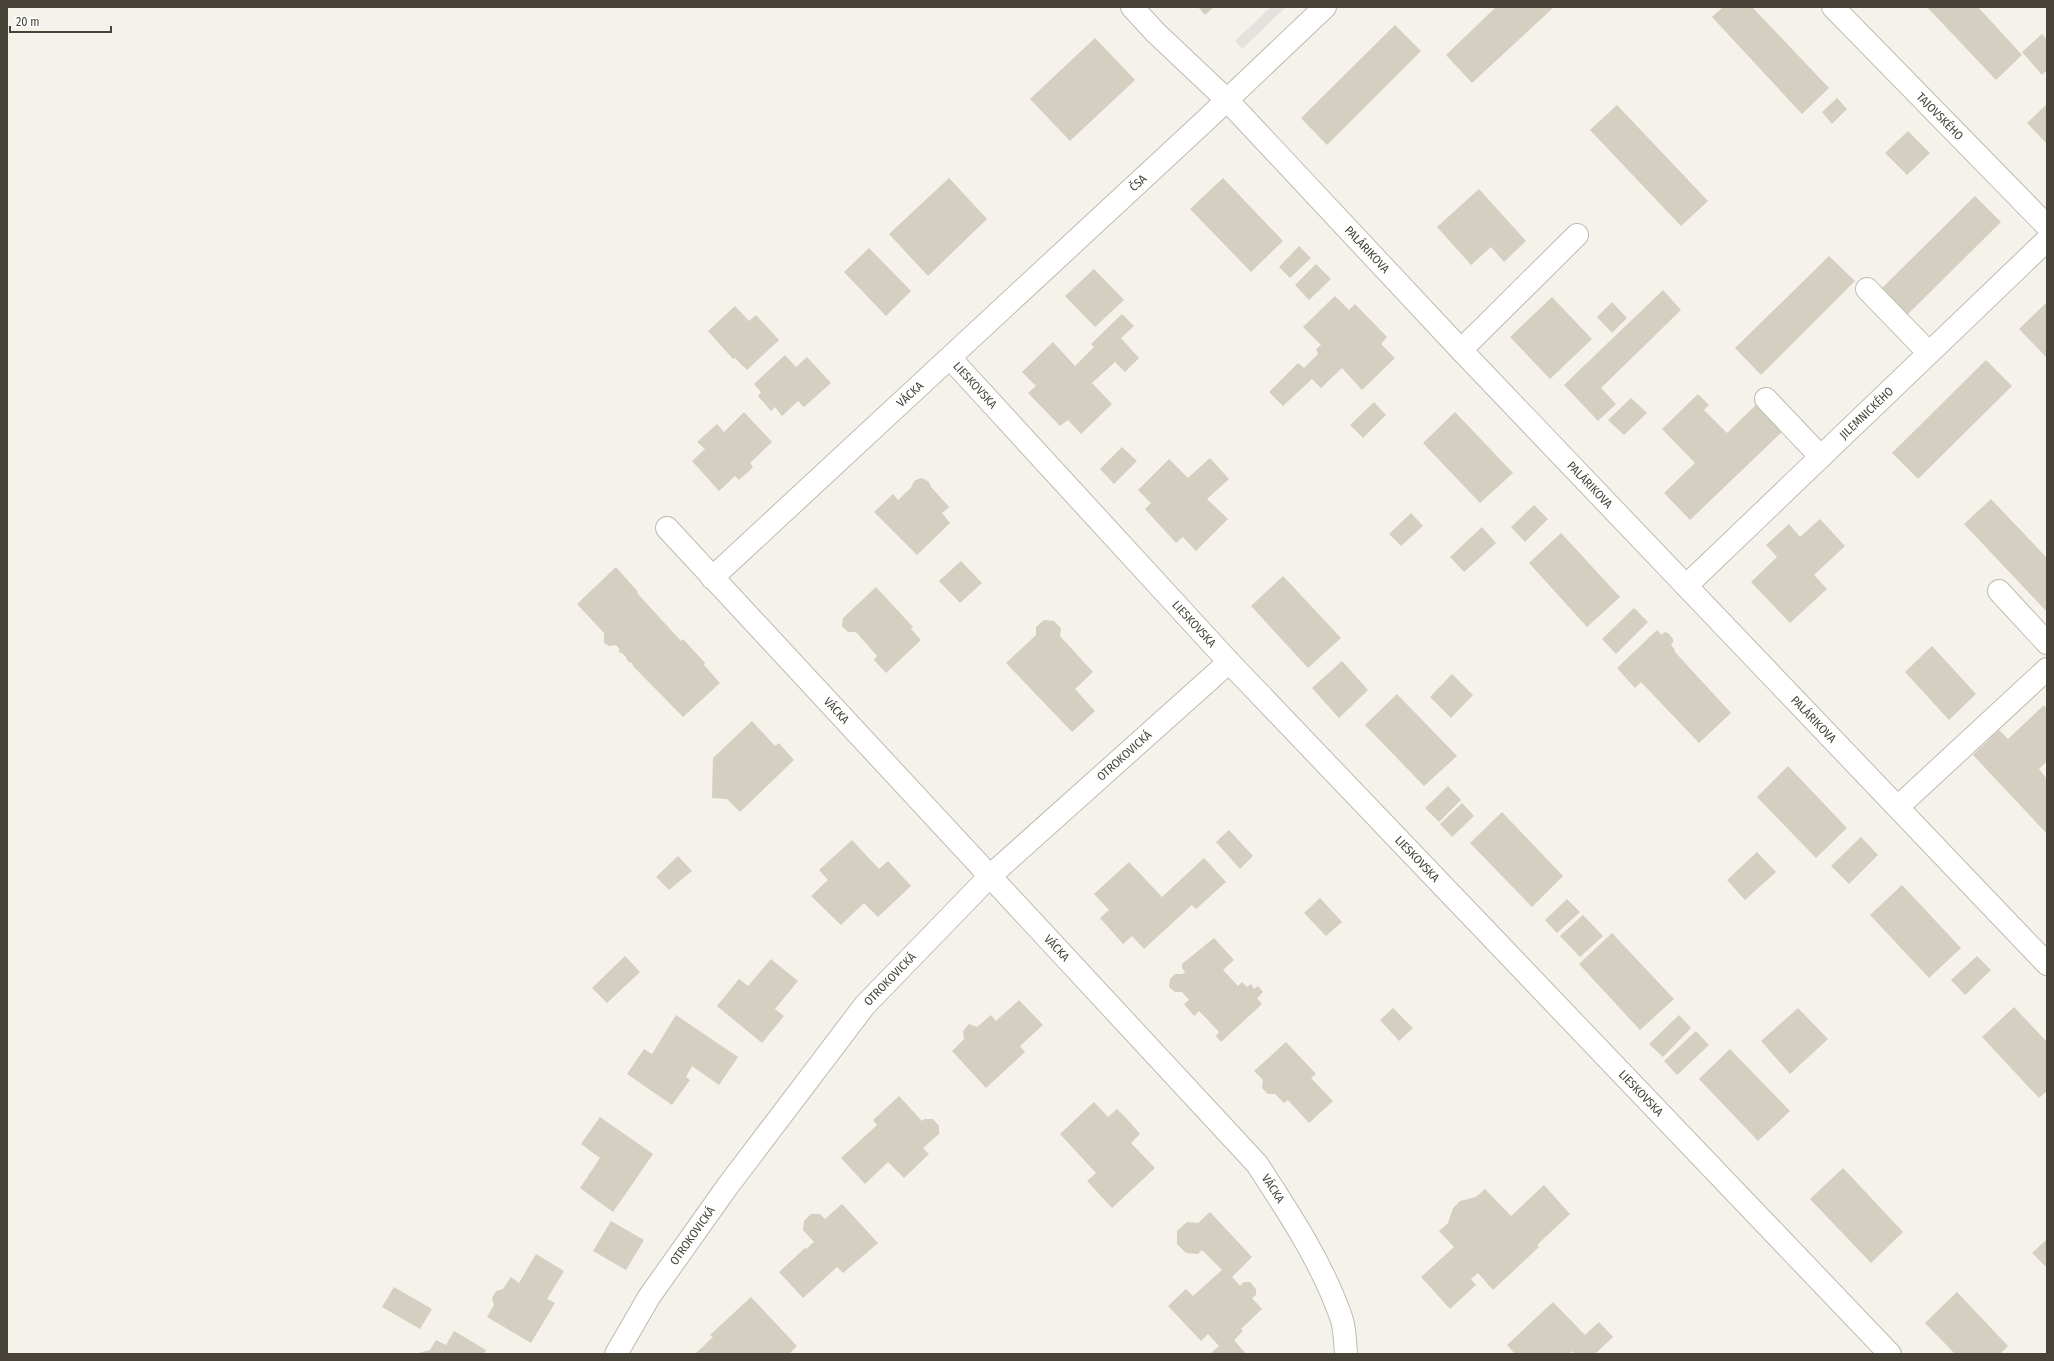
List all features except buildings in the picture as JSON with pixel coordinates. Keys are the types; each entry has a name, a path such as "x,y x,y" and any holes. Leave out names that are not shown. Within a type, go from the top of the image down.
{"street":[{"name":"PALÁRIKOVA","path":"1132,7 1156,34 1228,100 1461,350 1686,586 1899,806 2047,964"},
{"name":"ČSA","path":"950,358 1228,100 1325,7"},
{"name":"TAJOVSKÉHO","path":"1833,7 2047,226"},
{"path":"1461,350 1577,235"},
{"name":"JILEMNICKÉHO","path":"1686,586 2047,240"},
{"path":"1867,289 1930,353"},
{"name":"VÁCKA","path":"712,578 950,358"},
{"name":"LIESKOVSKA","path":"950,358 1229,662 1890,1354"},
{"path":"1766,399 1821,457"},
{"name":"VÁCKA","path":"667,528 1257,1164 1289,1212 1320,1269 1342,1322 1346,1354"},
{"path":"1999,591 2047,643"},
{"name":"OTROKOVICKÁ","path":"616,1354 649,1297 728,1187 866,1005 990,876 1229,662"},
{"path":"1899,806 2047,669"}],"shaded area":[{"path":"1271,7 1286,7 1242,49 1235,41"}]}
